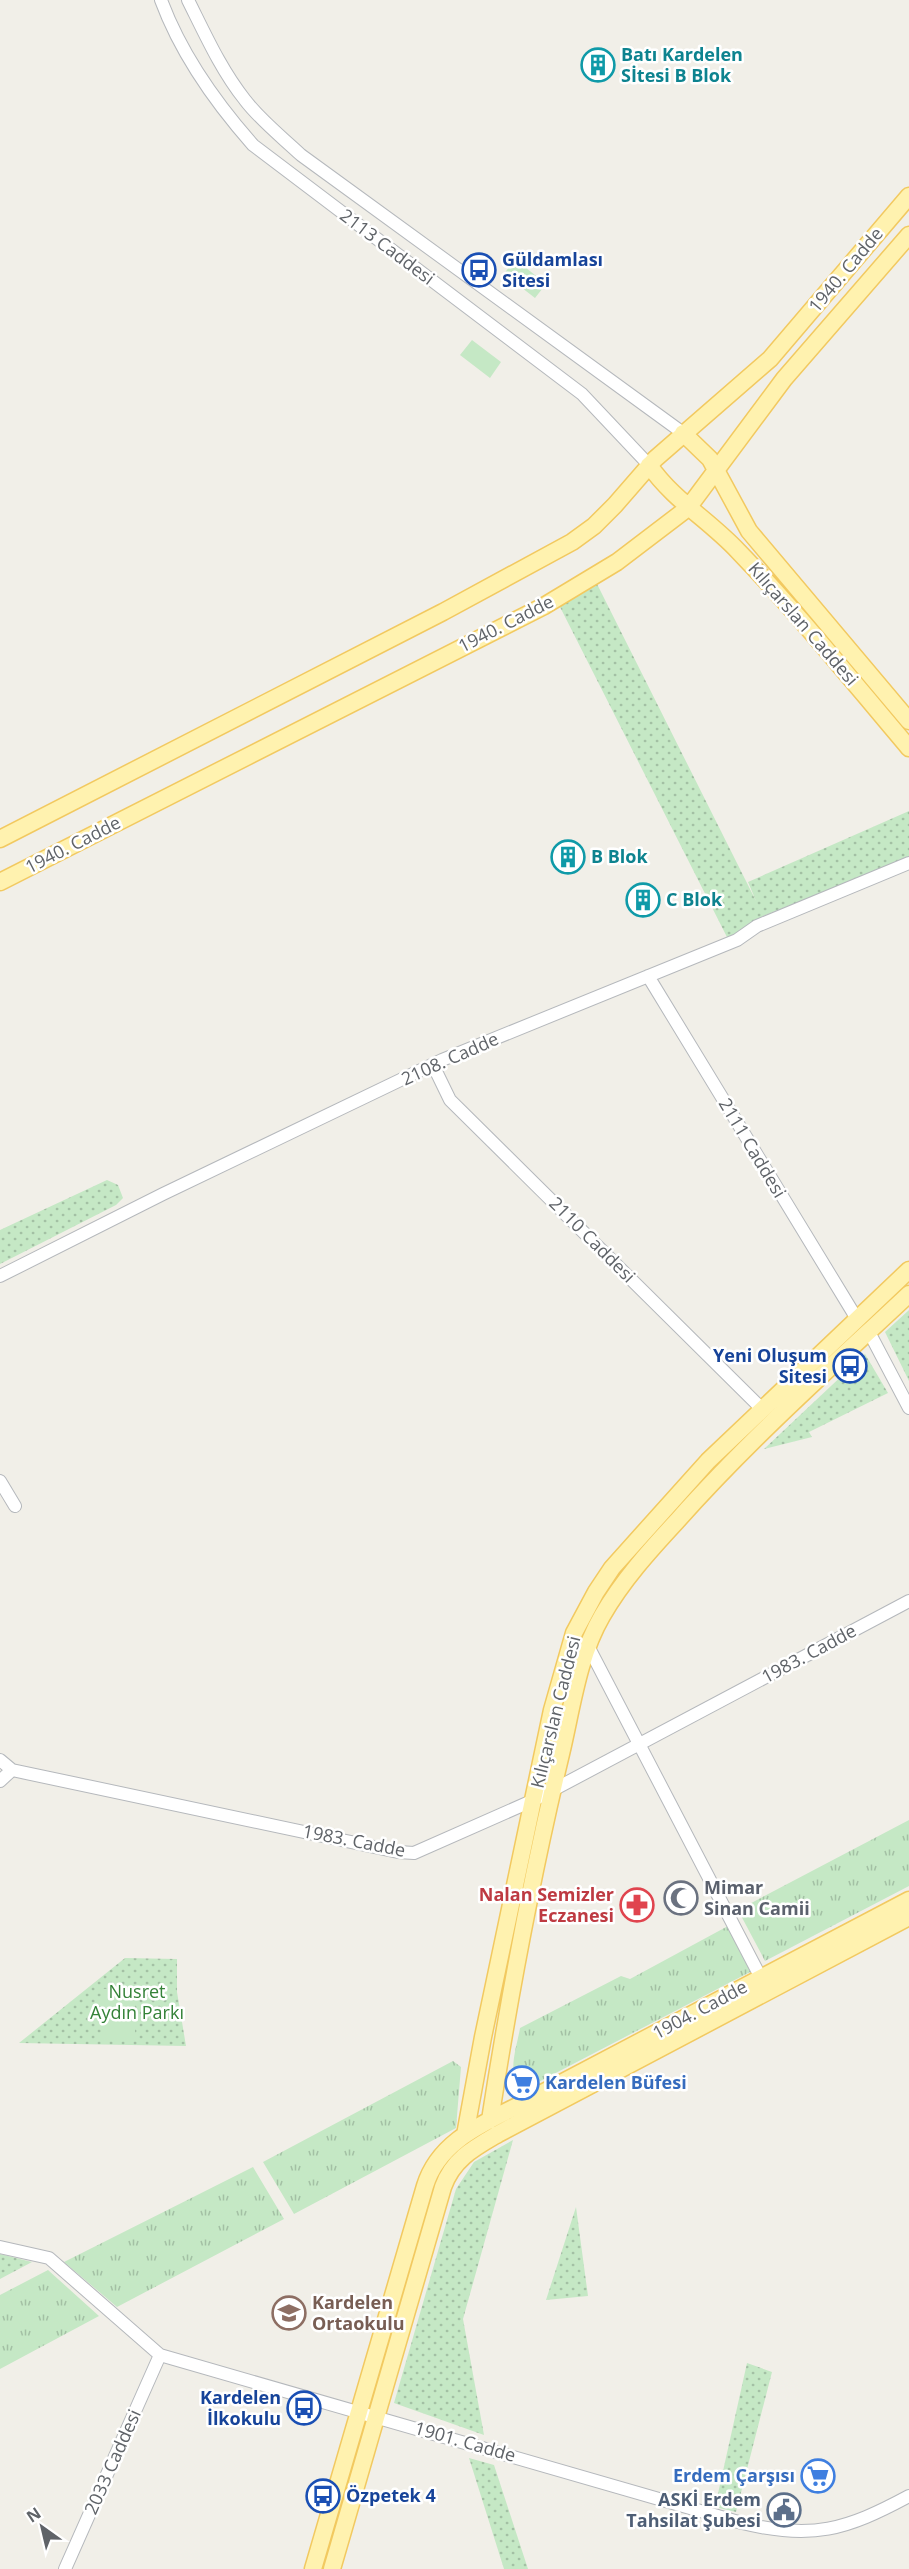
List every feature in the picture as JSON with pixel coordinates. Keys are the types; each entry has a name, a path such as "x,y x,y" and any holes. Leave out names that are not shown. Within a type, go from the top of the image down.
{"main road":[{"name":"1940. Cadde","path":"0,840 443,612 572,542 594,526 649,465 770,359 909,196"},
{"name":"1940. Cadde","path":"0,882 552,601 617,562 688,508 718,471 784,379 909,235"},
{"name":"Kılıçarslan Caddesi","path":"684,433 705,453 718,471 749,531 909,722"},
{"name":"Kılıçarslan Caddesi","path":"649,465 666,487 735,548 776,590 909,748"},
{"name":"Kılıçarslan Caddesi","path":"469,2142 483,2037 564,1665 574,1633 612,1568 663,1509 761,1408 909,1270"},
{"name":"Kılıçarslan Caddesi","path":"494,2127 505,2024 552,1790 588,1646 602,1615 636,1569 734,1458 909,1294"},
{"path":"857,1319 869,1332"},
{"name":"1904. Cadde","path":"469,2142 765,1984 909,1900"},
{"name":"1904. Cadde","path":"765,1984 909,1917"},
{"path":"313,2569 430,2169 440,2154 469,2142"},
{"path":"332,2569 446,2180 469,2142"}],"street":[{"name":"2113 Caddesi","path":"161,0 196,70 220,108 253,145 582,394 649,465"},
{"name":"2113 Caddesi","path":"188,0 220,64 245,100 301,155 684,433"},
{"name":"2108. Cadde","path":"0,1276 163,1194 433,1065 737,940 757,926 909,863"},
{"name":"2111 Caddesi","path":"648,976 857,1319"},
{"name":"2110 Caddesi","path":"433,1065 450,1100 761,1408"},
{"path":"869,1332 909,1408"},
{"path":"0,1481 15,1506"},
{"name":"1983. Cadde","path":"0,1760 12,1770 404,1853 424,1850 534,1800 909,1600"},
{"path":"588,1646 765,1984"},
{"path":"0,1781 12,1770"},
{"name":"1901. Cadde","path":"0,2247 49,2258 160,2355 774,2531 819,2531 846,2525 875,2514 909,2496"},
{"name":"2033 Caddesi","path":"65,2569 160,2355"}],"green space":[{"path":"515,259 546,284 535,298 504,274"},
{"path":"472,340 501,362 490,378 460,355"},
{"path":"596,582 756,901 748,882 909,811 909,858 763,916 730,943 558,603"},
{"path":"107,1180 118,1185 123,1198 116,1205 0,1264 0,1230"},
{"path":"909,1310 909,1381 885,1332"},
{"path":"865,1354 888,1393 809,1432 812,1437 764,1449"},
{"path":"909,1820 909,1886 765,1961 738,1910"},
{"path":"728,1926 752,1971 523,2090 518,2084 513,2070 520,2028 621,1976 630,1979"},
{"name":"Nusret Aydın Parkı","path":"125,1958 177,1959 177,1992 186,2046 19,2043"},
{"path":"102,1989 135,1989 135,2040 102,2040"},
{"path":"453,2061 461,2067 456,2128 294,2214 263,2162"},
{"path":"513,2140 463,2319 484,2435 394,2403 456,2189 474,2162"},
{"path":"253,2167 284,2219 117,2307 64,2262"},
{"path":"576,2207 588,2296 546,2300"},
{"path":"0,2254 32,2262 0,2279"},
{"path":"48,2270 99,2316 0,2369 0,2295"},
{"path":"747,2363 772,2372 736,2512 715,2507"},
{"path":"469,2458 494,2465 528,2569 504,2569"}],"place":[{"name":"Batı Kardelen Sİtesi B Blok","path":"598,65"},
{"name":"Güldamlası Sitesi","path":"479,270"},
{"name":"B Blok","path":"568,857"},
{"name":"C Blok","path":"643,900"},
{"name":"Yeni Oluşum Sitesi","path":"850,1366"},
{"name":"Mimar Sinan Camii","path":"681,1898"},
{"name":"Nalan Semizler Eczanesi","path":"637,1905"},
{"name":"Kardelen Büfesi","path":"522,2083"},
{"name":"Kardelen Ortaokulu","path":"289,2313"},
{"name":"Kardelen İlkokulu","path":"304,2408"},
{"name":"Erdem Çarşısı","path":"818,2476"},
{"name":"Özpetek 4","path":"323,2496"},
{"name":"ASKİ Erdem Tahsilat Şubesi","path":"784,2510"}]}
